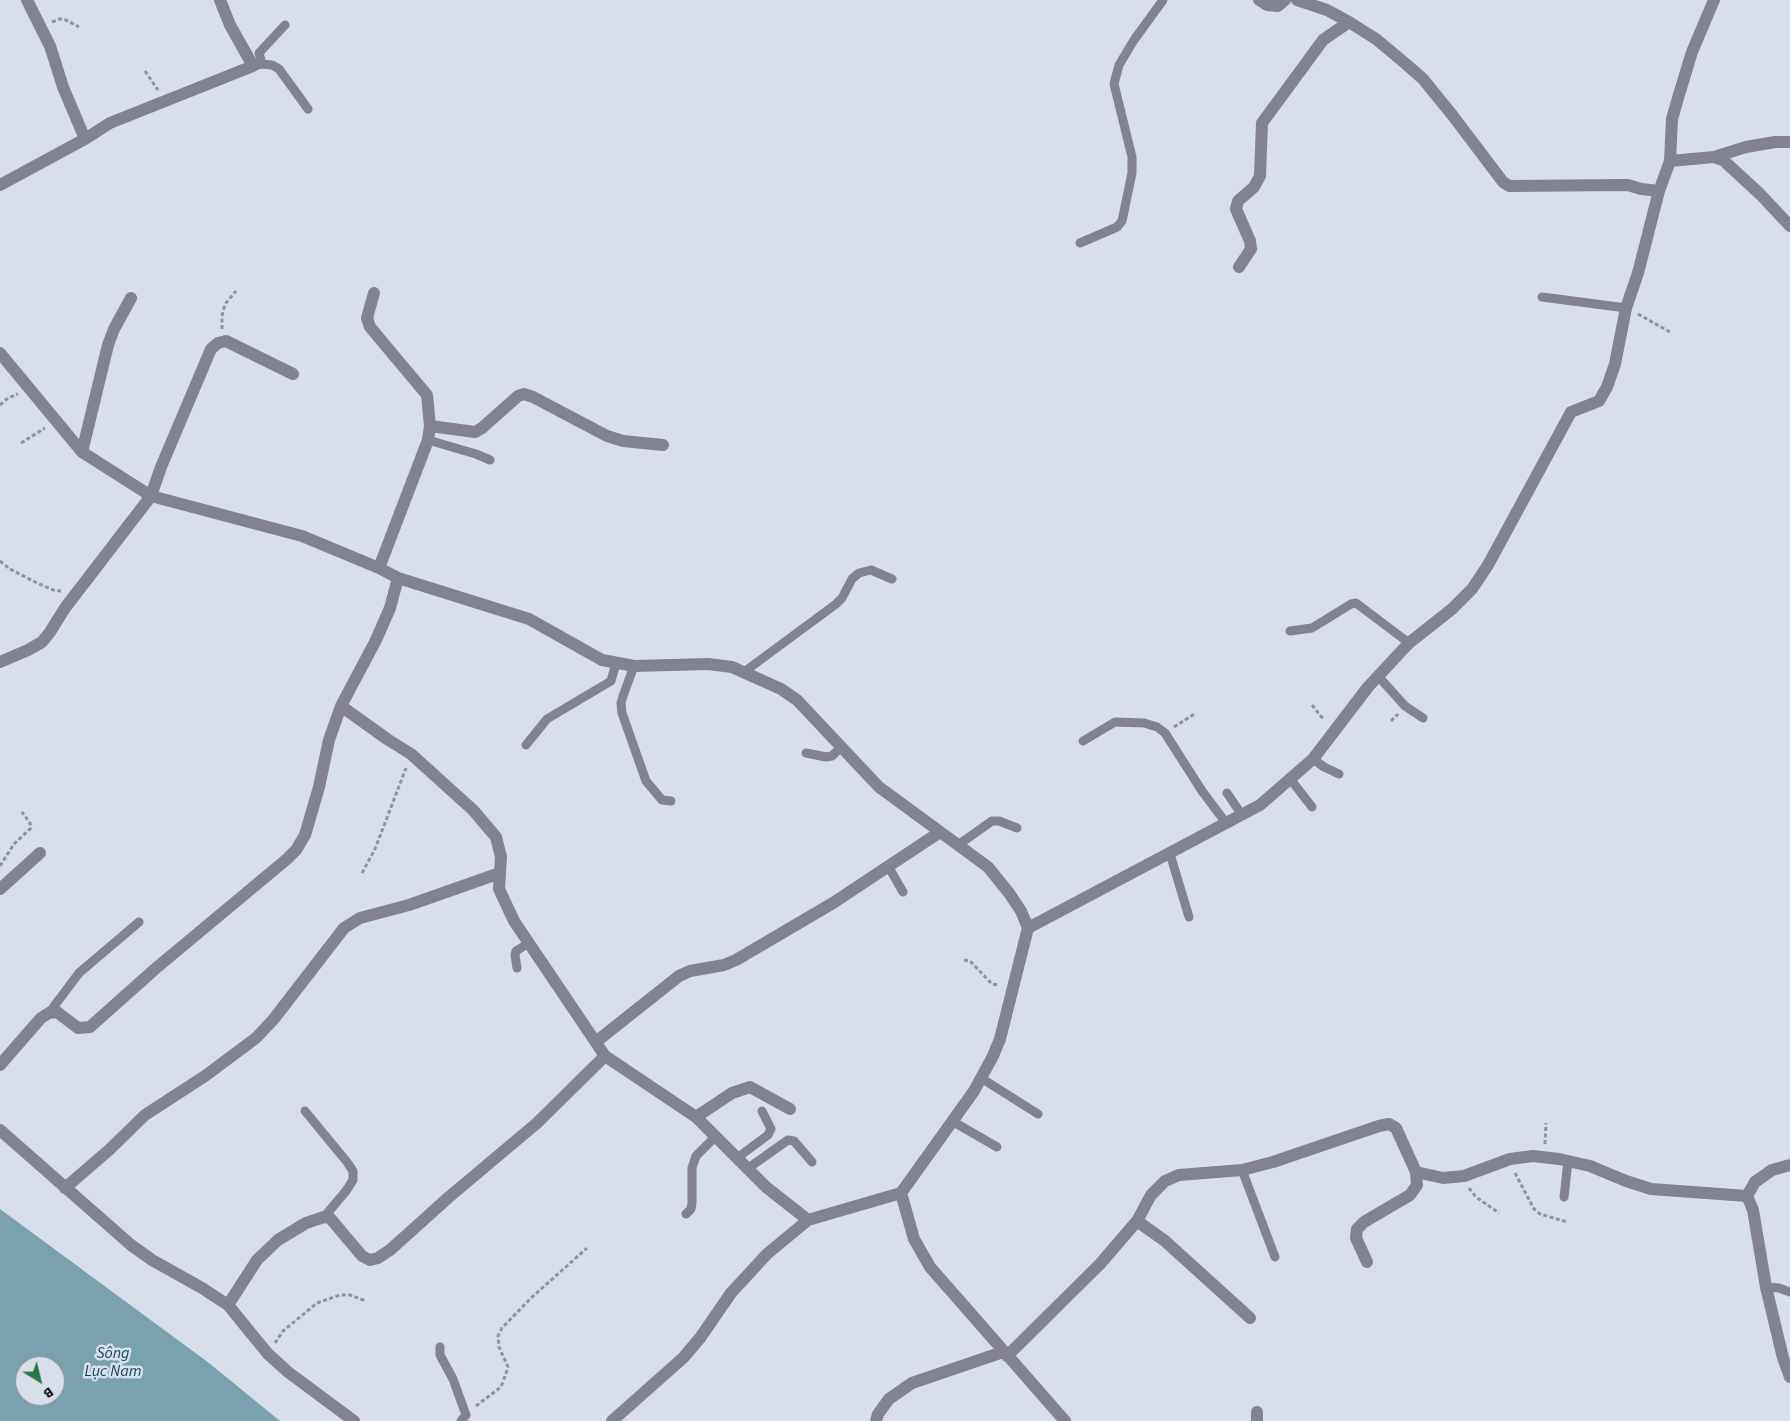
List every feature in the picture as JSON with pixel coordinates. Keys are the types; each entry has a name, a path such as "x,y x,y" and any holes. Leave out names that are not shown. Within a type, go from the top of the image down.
{"street":[{"path":"27,0 50,46 63,87 86,139"},
{"path":"0,185 86,139 110,123 258,65 230,25 220,0"},
{"path":"1259,0 1268,5 1278,6 1285,0"},
{"path":"1297,0 1328,10 1348,22 1376,40 1423,79 1503,182 1510,186 1628,185 1659,191"},
{"path":"1028,928 1260,805 1314,759 1378,676 1410,643 1452,609 1472,589 1488,565 1571,412 1599,401 1607,387 1615,364 1626,308 1638,273 1659,191 1670,161 1672,119 1692,52 1714,0"},
{"path":"1239,267 1250,249 1250,241 1236,209 1238,201 1254,187 1260,176 1262,123 1322,40 1348,22"},
{"path":"1670,161 1714,157 1746,146 1790,142"},
{"path":"1714,157 1723,160 1738,172 1790,226"},
{"path":"374,293 367,318 370,327 427,395 430,426 428,440 379,568"},
{"path":"82,452 108,345 114,328 131,298"},
{"path":"0,662 42,642 151,496 160,467 210,349 218,343 226,341 293,374"},
{"path":"0,353 82,452 151,496 302,536 379,568 398,578 529,619 602,660 634,666 708,664 732,667 781,689 797,700 879,787 988,867 1010,893 1021,911 1028,928 1000,1039 974,1091 901,1193 808,1220 767,1254 731,1293 700,1338 683,1358 612,1421"},
{"path":"430,426 475,432 518,396 524,394 607,436 623,441 663,445"},
{"path":"0,1065 41,1018 49,1013 57,1012 78,1028 90,1027 155,969 296,850 305,835 319,787 329,740 341,706 376,640 390,608 398,578"},
{"path":"341,706 411,754 473,810 496,837 501,857 499,890 514,921 605,1056 696,1118 778,1197 808,1220"},
{"path":"597,1042 679,976 690,971 724,966 736,960 833,902 940,832"},
{"path":"0,889 40,853"},
{"path":"65,1188 109,1150 145,1115 205,1076 256,1038 273,1020 344,928 360,918 409,905 500,873"},
{"path":"228,1305 257,1260 278,1240 306,1222 324,1217 330,1218 362,1256 370,1260 378,1258 390,1250 536,1123 605,1056"},
{"path":"696,1118 732,1093 750,1087 790,1108"},
{"path":"876,1421 878,1414 888,1399 912,1383 1005,1354 1100,1264 1137,1221 1151,1195 1165,1181 1179,1175 1242,1170 1273,1162 1389,1124 1396,1128 1416,1172 1417,1185 1410,1195 1364,1222 1357,1229 1356,1238 1367,1262"},
{"path":"0,1130 131,1245 152,1260 228,1305 268,1354 288,1372 354,1421"},
{"path":"1416,1172 1443,1178 1464,1176 1510,1159 1533,1156 1590,1166 1651,1189 1747,1196"},
{"path":"1747,1196 1755,1182 1772,1170 1790,1165"},
{"path":"901,1193 914,1239 930,1267 1065,1421"},
{"path":"1747,1196 1753,1210 1766,1287 1782,1358 1790,1377"},
{"path":"1137,1221 1165,1241 1250,1318"}],"lane":[{"path":"1080,244 1117,227 1122,221 1132,173 1132,157 1114,84 1119,65 1134,40 1163,0"},
{"path":"286,24 259,53 258,65 272,65 279,69 308,109"},
{"path":"1542,297 1626,308"},
{"path":"428,440 490,460"},
{"path":"744,672 836,604 842,598 852,579 859,573 871,570 892,579"},
{"path":"1290,631 1312,628 1351,604 1356,603 1410,643"},
{"path":"526,745 547,719 611,681 616,663"},
{"path":"634,666 623,696 621,704 622,713 646,781 662,800 671,801"},
{"path":"1378,676 1405,706 1423,718"},
{"path":"1083,741 1115,722 1144,723 1157,727 1165,732 1202,791 1226,824"},
{"path":"806,753 826,757 832,756 841,747"},
{"path":"1314,759 1324,767 1339,774"},
{"path":"1291,780 1312,807"},
{"path":"1227,793 1242,815"},
{"path":"958,845 992,821 998,820 1017,828"},
{"path":"1170,854 1188,917"},
{"path":"888,866 903,892"},
{"path":"49,1013 79,974 139,922"},
{"path":"517,968 516,951 529,943"},
{"path":"981,1078 1038,1114"},
{"path":"305,1111 353,1172 352,1180 346,1191 324,1217"},
{"path":"737,1158 768,1135 771,1129 762,1112"},
{"path":"952,1121 997,1147"},
{"path":"686,1214 691,1209 692,1168 696,1156 716,1137"},
{"path":"748,1169 788,1140 794,1141 812,1162"},
{"path":"1564,1197 1568,1161"},
{"path":"1242,1170 1275,1257"},
{"path":"1766,1287 1779,1288 1790,1292"},
{"path":"440,1347 440,1355 453,1379 463,1418"}],"path":[{"path":"40,28 60,19 79,27"},
{"path":"145,71 166,101"},
{"path":"226,341 222,329 222,316 225,304 236,290"},
{"path":"1626,308 1670,332"},
{"path":"21,443 56,420"},
{"path":"0,561 10,569 53,590 76,594"},
{"path":"1165,732 1196,713"},
{"path":"362,873 375,849 411,754"},
{"path":"0,866 14,844 31,828 30,823 22,812"},
{"path":"964,960 970,961 992,984 1015,985"},
{"path":"1543,1157 1546,1123"},
{"path":"1510,1159 1513,1171 1534,1209 1540,1214 1566,1222"},
{"path":"1464,1176 1476,1198 1499,1214"},
{"path":"463,1418 501,1387 506,1376 508,1367 499,1347 498,1336 502,1328 531,1298 587,1248"},
{"path":"268,1354 283,1331 316,1303 340,1295 350,1295 366,1301"}],"water":[{"name":"Sông Lục Nam","path":"0,1209 209,1363 280,1421 0,1421"}]}
